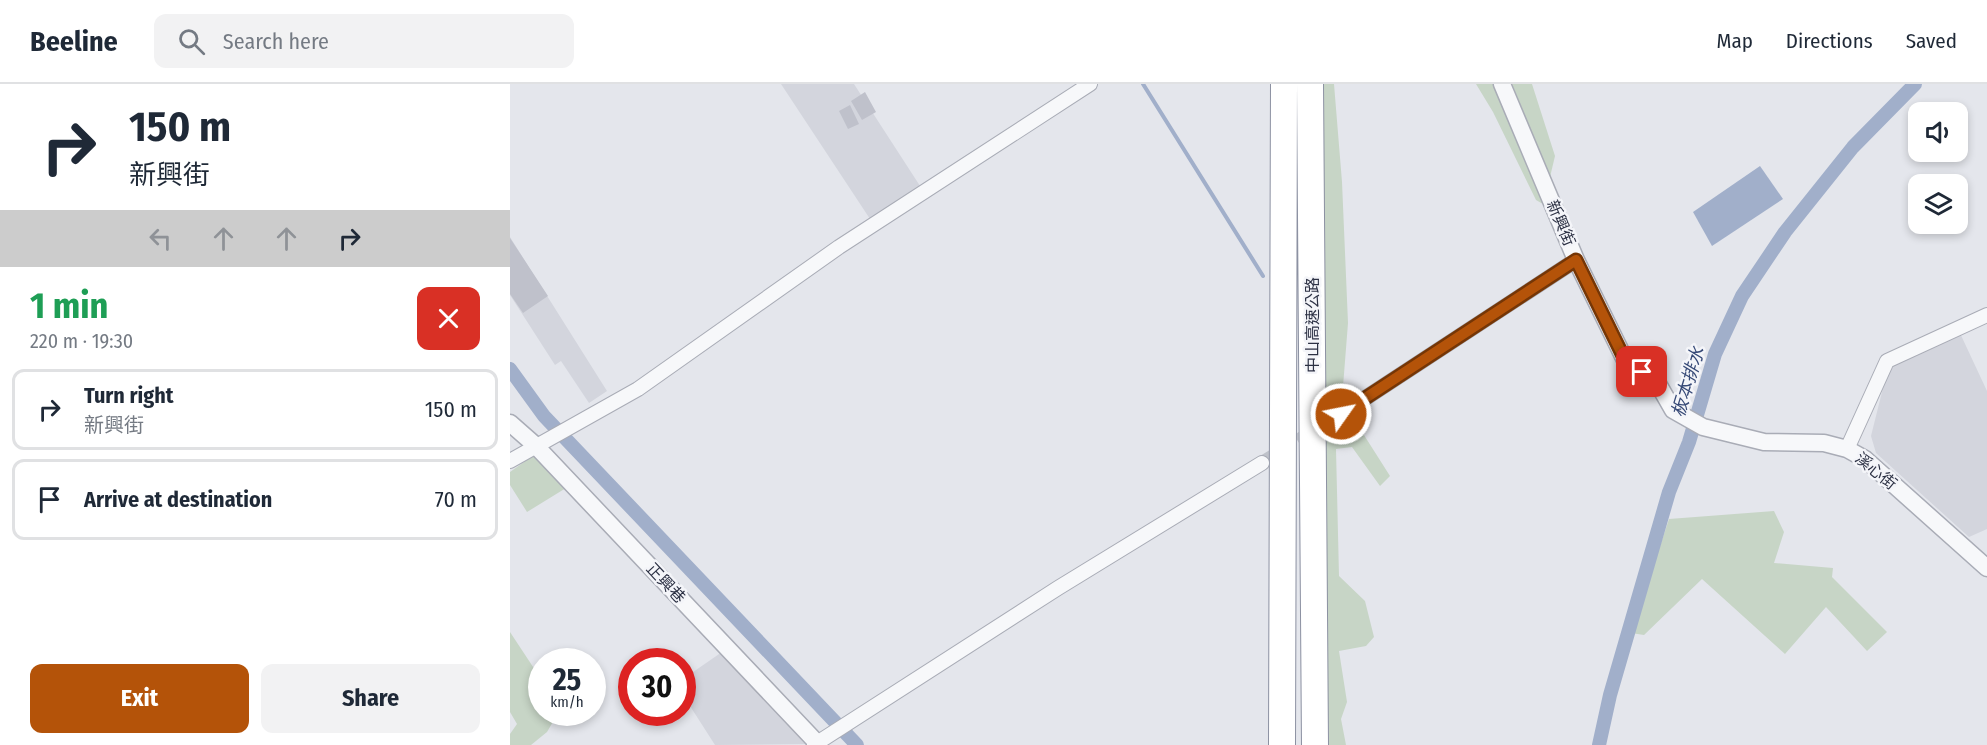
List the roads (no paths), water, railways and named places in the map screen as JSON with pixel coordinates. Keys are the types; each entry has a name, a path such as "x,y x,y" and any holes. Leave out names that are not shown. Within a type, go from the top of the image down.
{"highway":[{"name":"中山高速公路","path":"1282,745 1284,84"},
{"name":"中山高速公路","path":"1310,84 1315,745"}],"street":[{"path":"510,461 638,389 839,247 1090,84"},
{"name":"新興街","path":"1502,84 1576,260 1626,362 1657,382 1674,411"},
{"path":"1341,414 1576,260"},
{"path":"1847,449 1887,361 1987,315"},
{"name":"溪心街","path":"1674,411 1702,427 1764,442 1824,443 1847,449 1866,459 1987,568"},
{"name":"正興巷","path":"510,423 535,445 817,744"},
{"path":"817,744 1058,588 1262,463"}],"water":[{"path":"1760,166 1783,199 1712,246 1693,212"}],"waterway":[{"path":"1143,84 1263,276"},
{"name":"板本排水","path":"1599,745 1610,695 1669,492 1689,442 1715,354 1742,296 1785,232 1853,147 1915,84"},
{"path":"510,369 544,416 857,745"}],"tunnel":[{"path":"1262,463 1341,414"}]}
